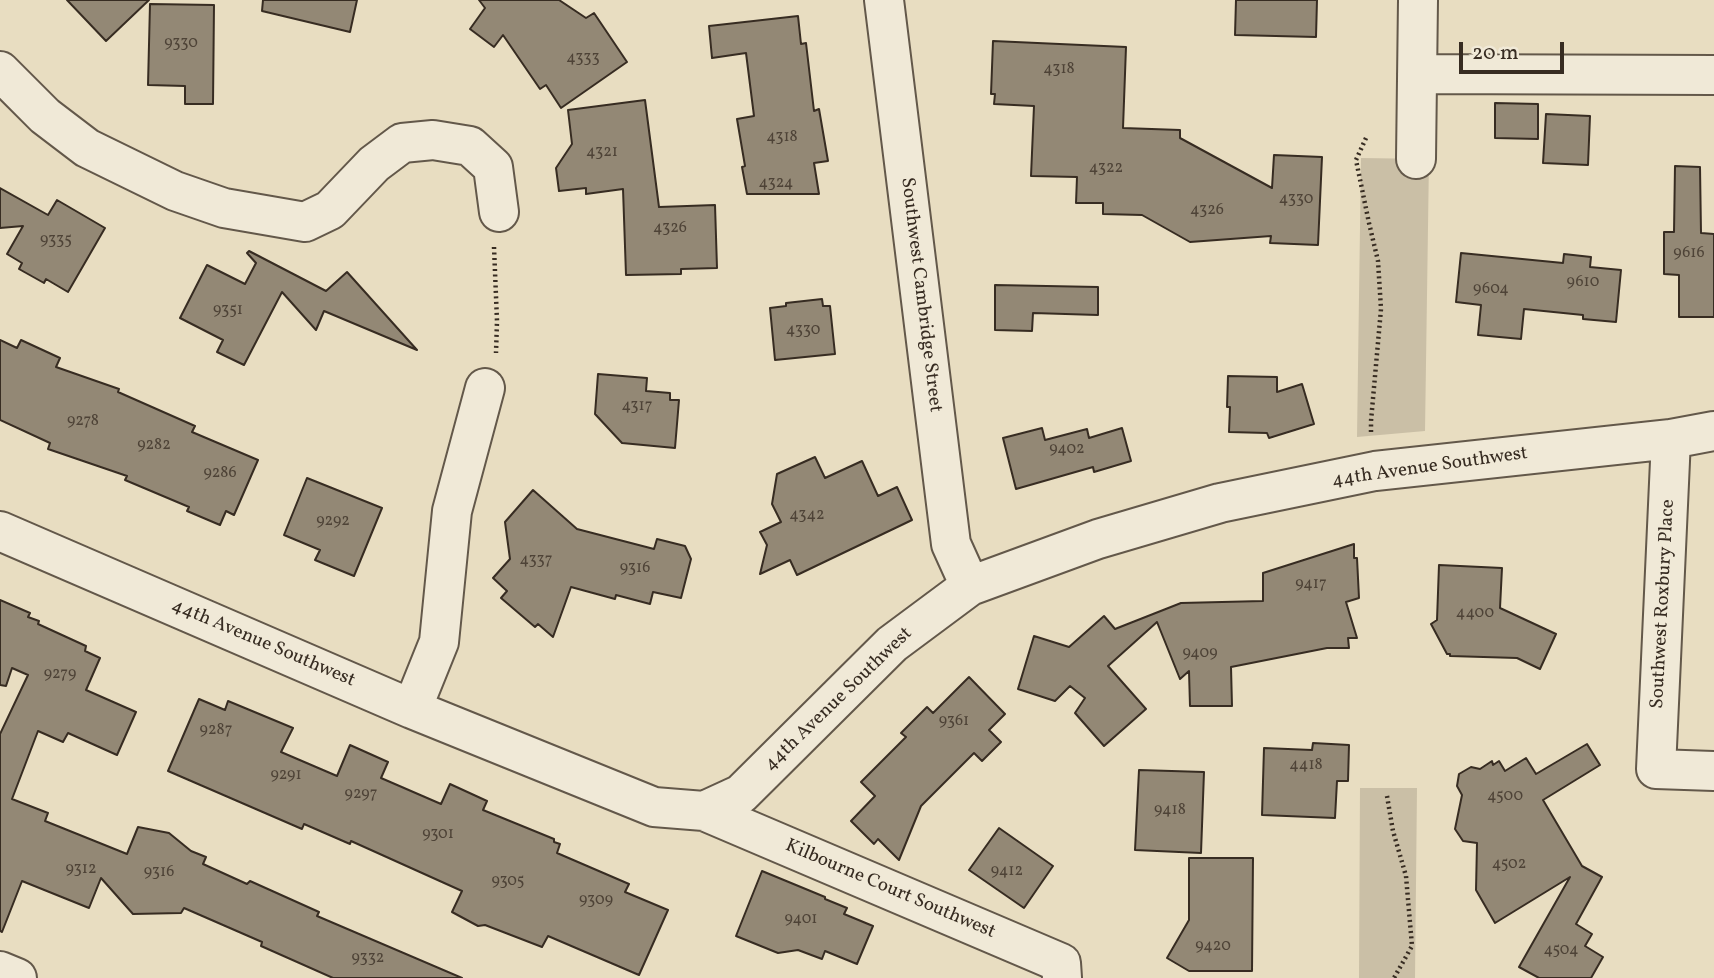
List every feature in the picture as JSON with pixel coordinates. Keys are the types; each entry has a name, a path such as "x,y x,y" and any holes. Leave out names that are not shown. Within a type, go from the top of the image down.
{"street":[{"name":"Southwest Cambridge Street","path":"884,0 951,544 970,586"},
{"path":"1416,159 1419,0"},
{"path":"0,71 45,116 88,148 175,191 224,208 305,222 330,210 374,164 402,143 433,140 470,146 493,167 499,212"},
{"path":"1418,74 1714,75"},
{"path":"412,709 439,642 452,511 490,373"},
{"name":"44th Avenue Southwest","path":"0,531 412,709 654,807 704,811 741,794 892,644 970,586 1098,539 1220,503 1375,471 1671,439 1714,431"},
{"name":"Southwest Roxbury Place","path":"1671,439 1656,769 1714,771"},
{"name":"Kilbourne Court Southwest","path":"704,811 1061,963 1062,978"},
{"path":"0,971 17,978"}],"path":[{"path":"1366,138 1356,160 1378,261 1381,309 1371,439"},
{"path":"490,373 497,321 493,237 499,212"},
{"path":"1387,796 1393,831 1406,876 1412,946 1394,978"}],"shaded area":[{"path":"1361,158 1429,159 1425,431 1357,437"},
{"path":"1360,788 1417,788 1415,978 1359,978"}],"building":[{"path":"67,0 149,0 106,41"},
{"path":"263,0 357,0 350,32 262,11"},
{"path":"479,0 559,0 586,18 594,13 627,62 561,108 546,85 540,89 503,35 494,47 470,29 485,8"},
{"path":"1236,0 1317,0 1316,37 1235,35"},
{"path":"150,4 214,5 213,104 185,104 185,86 148,85"},
{"path":"798,16 801,44 806,43 814,111 819,109 828,161 814,163 819,194 747,194 737,119 754,116 746,53 712,58 709,26"},
{"path":"993,41 1126,47 1123,128 1180,130 1180,138 1272,188 1274,155 1322,157 1318,245 1270,243 1271,236 1190,242 1142,215 1103,214 1103,203 1076,203 1077,177 1031,176 1034,106 994,104 995,94 991,94"},
{"path":"645,100 659,207 715,205 717,268 681,269 681,274 626,275 623,189 586,194 586,188 559,191 556,168 572,144 568,110"},
{"path":"1495,103 1538,104 1538,139 1495,138"},
{"path":"1546,114 1590,116 1588,165 1543,163"},
{"path":"1675,166 1700,167 1701,233 1714,234 1714,317 1679,317 1679,275 1664,274 1664,232 1674,232"},
{"path":"0,188 48,215 57,200 105,228 68,292 46,279 44,283 19,269 22,263 7,254 23,226 0,228"},
{"path":"249,251 326,291 347,272 417,350 324,311 316,330 282,292 244,365 217,352 223,340 180,318 207,265 245,284 256,263 247,253"},
{"path":"1461,253 1563,263 1564,254 1591,257 1590,267 1621,270 1616,322 1583,319 1583,315 1524,309 1521,339 1478,335 1481,305 1456,302"},
{"path":"995,285 1098,287 1098,315 1033,313 1032,331 995,330"},
{"path":"822,299 823,306 830,306 835,354 775,360 770,308 786,306 786,303"},
{"path":"0,340 17,348 21,340 60,358 56,367 119,389 118,392 195,426 192,432 258,460 234,515 226,511 220,525 187,511 189,507 125,480 127,476 48,449 50,443 0,420"},
{"path":"598,374 647,378 646,391 670,393 670,400 679,400 675,448 622,443 595,414"},
{"path":"1228,376 1277,377 1277,392 1302,384 1314,424 1269,438 1267,433 1229,432"},
{"path":"1042,428 1045,440 1087,429 1089,438 1122,428 1131,461 1094,472 1093,467 1016,489 1003,438"},
{"path":"815,457 825,478 862,461 878,496 897,487 912,520 797,575 790,560 760,574 767,545 760,532 781,522 772,504 777,474"},
{"path":"307,478 382,508 354,576 315,560 320,550 284,535"},
{"path":"533,490 577,529 654,549 657,539 685,546 691,559 681,598 653,592 650,604 616,595 615,599 571,587 553,637 538,624 535,627 501,598 507,591 493,578 510,559 505,522"},
{"path":"1354,544 1359,598 1346,602 1357,638 1348,638 1349,648 1327,648 1231,667 1232,706 1190,706 1189,671 1180,679 1157,622 1108,666 1146,709 1104,746 1075,713 1085,698 1070,686 1055,701 1018,689 1034,636 1069,647 1104,616 1115,629 1181,603 1263,601 1263,573"},
{"path":"1439,565 1502,568 1500,608 1556,634 1540,669 1517,658 1447,654 1431,624 1437,620"},
{"path":"0,600 30,613 28,617 39,621 38,624 86,646 85,651 100,658 86,690 136,712 117,755 68,733 63,742 38,731 12,799 48,813 45,821 127,854 138,827 169,833 191,851 206,857 203,864 247,884 250,881 319,912 317,916 462,978 333,978 261,946 262,942 184,908 181,913 133,914 101,878 89,908 22,881 2,932 0,931 0,734 28,675 12,668 6,686 0,685"},
{"path":"969,677 1005,714 989,730 1001,742 982,761 974,753 921,806 899,860 878,839 874,844 851,821 875,796 861,782 906,737 901,733 927,707 933,713"},
{"path":"199,699 225,710 228,701 293,728 281,752 337,776 350,745 388,762 381,778 441,804 450,784 487,801 483,810 554,839 554,842 560,844 557,853 629,884 625,892 668,910 639,975 548,936 542,947 485,925 478,926 452,912 462,891 351,841 350,844 304,824 302,829 168,771"},
{"path":"1313,743 1349,745 1348,781 1337,781 1335,818 1262,815 1264,748 1312,750"},
{"path":"1587,744 1600,765 1543,800 1582,866 1602,877 1576,924 1592,934 1585,946 1603,957 1591,978 1539,978 1519,967 1570,877 1495,923 1476,890 1477,843 1463,841 1455,829 1462,795 1457,786 1459,774 1471,767 1480,769 1492,761 1493,765 1499,761 1505,771 1526,758 1536,774"},
{"path":"1139,770 1204,772 1201,853 1135,850"},
{"path":"999,828 1053,866 1024,908 969,870"},
{"path":"1189,858 1253,858 1252,971 1189,971 1167,958 1189,920"},
{"path":"762,871 825,897 847,908 844,914 873,926 857,964 825,951 822,959 798,950 778,953 736,936"}]}
